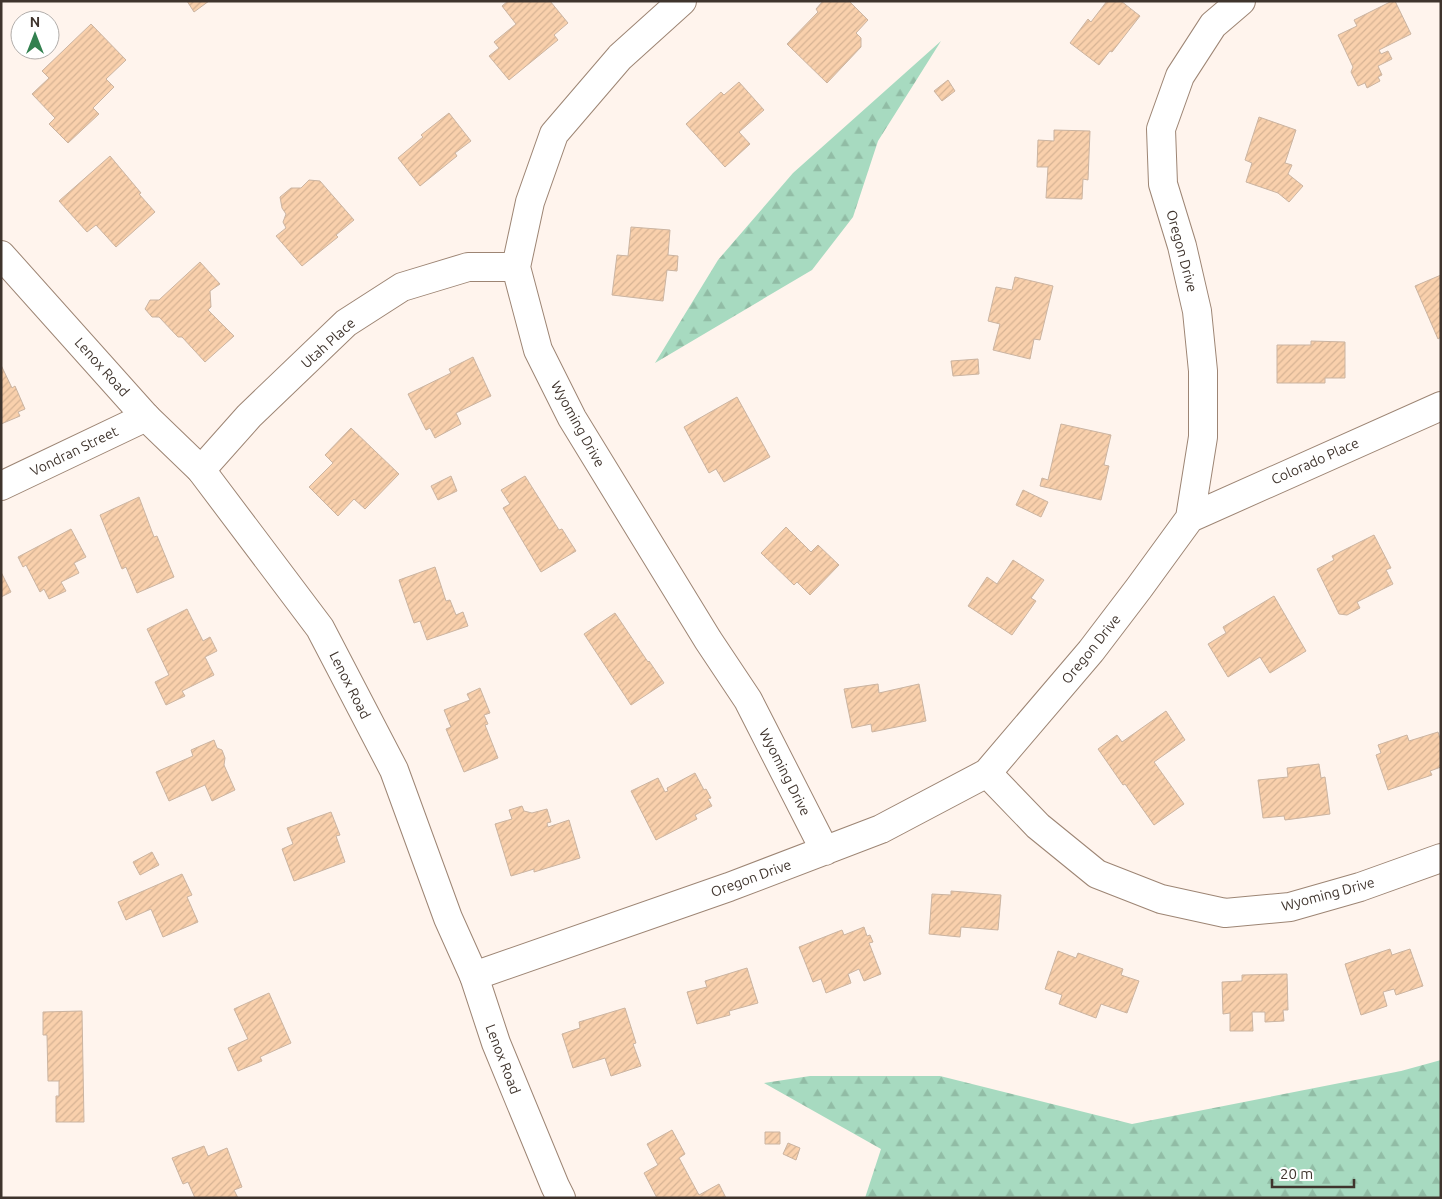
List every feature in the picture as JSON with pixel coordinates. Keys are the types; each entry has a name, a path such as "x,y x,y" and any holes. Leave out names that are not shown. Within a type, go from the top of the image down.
{"street":[{"name":"Wyoming Drive","path":"682,1 620,57 554,134 530,202 516,267 538,350 572,418 708,640 748,700 825,851"},
{"name":"Oregon Drive","path":"474,976 729,887 881,829 987,773 1091,651 1140,588 1190,518 1203,437 1203,371 1197,311 1182,246 1163,184 1161,129 1180,76 1213,25 1241,1"},
{"name":"Lenox Road","path":"1,255 146,417 201,470 320,628 394,770 448,918 474,976 496,1042 561,1198"},
{"name":"Utah Place","path":"201,470 250,416 346,323 402,287 468,267 516,267"},
{"name":"Colorado Place","path":"1190,518 1441,406"},
{"name":"Vondran Street","path":"1,486 146,417"},
{"name":"Wyoming Drive","path":"987,773 1038,826 1096,874 1161,899 1224,913 1290,907 1360,887 1441,858"}],"green space":[{"path":"941,41 878,141 853,217 812,270 655,363 718,260 793,173"},
{"path":"1441,1060 1441,1198 865,1198 881,1149 764,1083 810,1076 940,1076 1132,1124 1401,1071"}],"building":[{"path":"187,1 209,1 194,12"},
{"path":"508,1 550,1 568,23 554,35 558,40 509,80 489,56 499,48 494,42 516,24 502,6"},
{"path":"823,1 849,1 868,20 856,33 861,38 861,47 827,83 787,44 818,12 816,9"},
{"path":"1107,1 1121,1 1140,16 1112,52 1110,51 1099,65 1070,43 1088,19 1091,22"},
{"path":"1395,1 1411,34 1379,50 1381,54 1388,51 1392,59 1378,66 1382,75 1378,77 1380,81 1367,88 1365,83 1358,86 1351,72 1353,67 1338,35 1357,26 1354,20"},
{"path":"91,24 126,60 106,79 114,87 93,108 99,114 68,143 49,124 55,118 32,94 49,78 42,71 53,60 60,60 60,54"},
{"path":"948,80 955,91 942,101 934,91"},
{"path":"739,82 764,110 739,132 750,144 725,167 686,124 721,92 724,95"},
{"path":"449,113 471,141 455,153 457,156 420,186 398,158 423,137 421,135"},
{"path":"1259,117 1296,130 1285,163 1292,165 1288,174 1303,186 1289,202 1278,193 1246,182 1252,163 1245,160"},
{"path":"1054,130 1090,131 1088,180 1083,179 1082,199 1046,198 1048,167 1037,167 1038,140 1054,141"},
{"path":"110,156 155,212 116,247 96,225 87,232 59,201"},
{"path":"309,180 320,181 354,220 336,235 338,237 302,266 276,236 286,228 283,222 286,214 282,208 280,197 291,188 301,188"},
{"path":"631,227 670,230 668,255 678,256 677,271 667,270 663,301 612,295 617,255 628,256"},
{"path":"200,262 220,284 210,291 211,307 208,310 234,336 205,362 182,337 178,337 159,317 152,317 145,309 150,300 159,300"},
{"path":"1441,275 1441,337 1438,339 1415,286"},
{"path":"1015,277 1053,286 1040,340 1034,339 1030,359 993,350 1000,324 988,321 996,287 1012,290"},
{"path":"1311,341 1345,342 1345,378 1325,378 1325,383 1277,383 1277,345 1311,345"},
{"path":"473,357 491,396 456,413 461,424 435,438 430,428 426,430 408,394 451,373 449,369"},
{"path":"978,359 979,374 953,376 951,361"},
{"path":"1,365 12,388 15,386 25,409 18,412 20,416 1,424"},
{"path":"737,397 770,457 724,482 716,469 709,473 684,427"},
{"path":"1061,424 1111,435 1104,465 1109,466 1101,500 1040,486 1042,478 1048,480"},
{"path":"351,428 399,474 365,509 354,499 338,516 309,487 333,463 325,455"},
{"path":"451,476 457,491 438,500 431,486"},
{"path":"525,476 559,530 562,529 576,551 541,572 503,508 510,504 501,490"},
{"path":"1023,490 1048,502 1041,517 1016,505"},
{"path":"139,497 154,537 157,536 174,577 137,593 126,567 122,569 100,515"},
{"path":"786,527 811,552 818,545 839,565 810,595 797,582 794,585 761,553"},
{"path":"71,529 86,557 74,563 79,573 61,582 66,591 49,599 44,589 40,592 26,565 23,567 18,557"},
{"path":"1374,535 1391,568 1386,570 1393,584 1357,602 1360,608 1347,615 1339,614 1317,569 1334,560 1332,556"},
{"path":"1013,560 1044,580 1031,598 1036,601 1012,635 968,606 987,577 997,584"},
{"path":"435,567 446,601 450,600 456,615 463,612 468,626 427,640 420,621 414,623 399,580"},
{"path":"1,572 11,592 1,597"},
{"path":"1274,596 1306,651 1270,673 1260,657 1228,677 1208,644 1226,633 1223,627"},
{"path":"187,609 203,641 210,637 217,651 205,657 214,675 182,691 185,696 166,705 155,682 169,675 147,629"},
{"path":"615,613 664,683 631,705 584,634"},
{"path":"878,684 879,693 919,684 926,721 872,732 871,724 852,728 844,689"},
{"path":"480,688 490,713 484,715 488,724 485,725 498,758 464,772 446,729 451,727 444,710 470,700 467,694"},
{"path":"1166,711 1185,740 1154,762 1184,804 1154,825 1098,749 1117,735 1122,742"},
{"path":"1438,732 1441,741 1441,767 1430,771 1432,775 1388,790 1376,755 1381,753 1378,745 1407,735 1409,741"},
{"path":"214,740 217,748 222,750 225,758 224,765 235,790 212,801 205,785 169,801 156,772 193,756 191,750"},
{"path":"1319,764 1321,778 1325,777 1330,814 1285,820 1284,816 1263,818 1258,780 1288,777 1287,768"},
{"path":"695,773 704,790 706,789 711,798 708,799 712,806 695,815 697,819 656,840 631,791 658,778 665,792 668,791 667,788"},
{"path":"522,806 524,811 532,813 547,809 551,822 547,823 548,827 569,820 580,858 534,872 534,869 511,876 495,824 512,819 509,810"},
{"path":"331,812 340,835 336,836 345,862 294,881 282,849 293,844 287,828"},
{"path":"152,852 159,865 140,875 133,862"},
{"path":"182,874 192,895 187,897 198,922 163,937 151,909 126,920 118,902"},
{"path":"951,891 1001,895 998,930 961,927 960,937 929,934 932,894 951,895"},
{"path":"864,927 867,936 870,935 873,942 869,943 881,974 864,981 859,969 848,974 851,983 826,993 821,979 813,982 799,947 842,930 844,935"},
{"path":"1390,949 1392,955 1410,949 1423,986 1396,995 1394,989 1383,992 1387,1006 1361,1015 1345,964"},
{"path":"1058,951 1076,958 1078,953 1123,969 1121,975 1139,981 1127,1013 1101,1004 1096,1018 1059,1004 1062,995 1045,989"},
{"path":"747,968 758,1003 729,1011 730,1015 697,1024 687,992 707,987 705,981"},
{"path":"1287,974 1288,1010 1283,1010 1284,1021 1265,1022 1265,1012 1252,1012 1253,1031 1230,1031 1230,1013 1223,1014 1222,982 1242,981 1242,975"},
{"path":"269,993 291,1043 260,1057 262,1061 238,1071 228,1048 248,1039 234,1009"},
{"path":"625,1008 636,1043 633,1044 641,1066 611,1076 605,1058 573,1068 562,1034 580,1028 579,1022"},
{"path":"82,1011 84,1122 56,1122 56,1096 59,1096 59,1081 48,1081 47,1035 43,1035 43,1012"},
{"path":"672,1130 685,1154 679,1158 699,1195 719,1184 726,1198 657,1198 644,1173 658,1165 647,1144"},
{"path":"765,1132 780,1132 780,1144 765,1144"},
{"path":"788,1143 800,1148 796,1160 783,1154"},
{"path":"204,1146 208,1156 227,1148 242,1187 234,1190 238,1198 195,1198 188,1182 183,1184 172,1158"}]}
